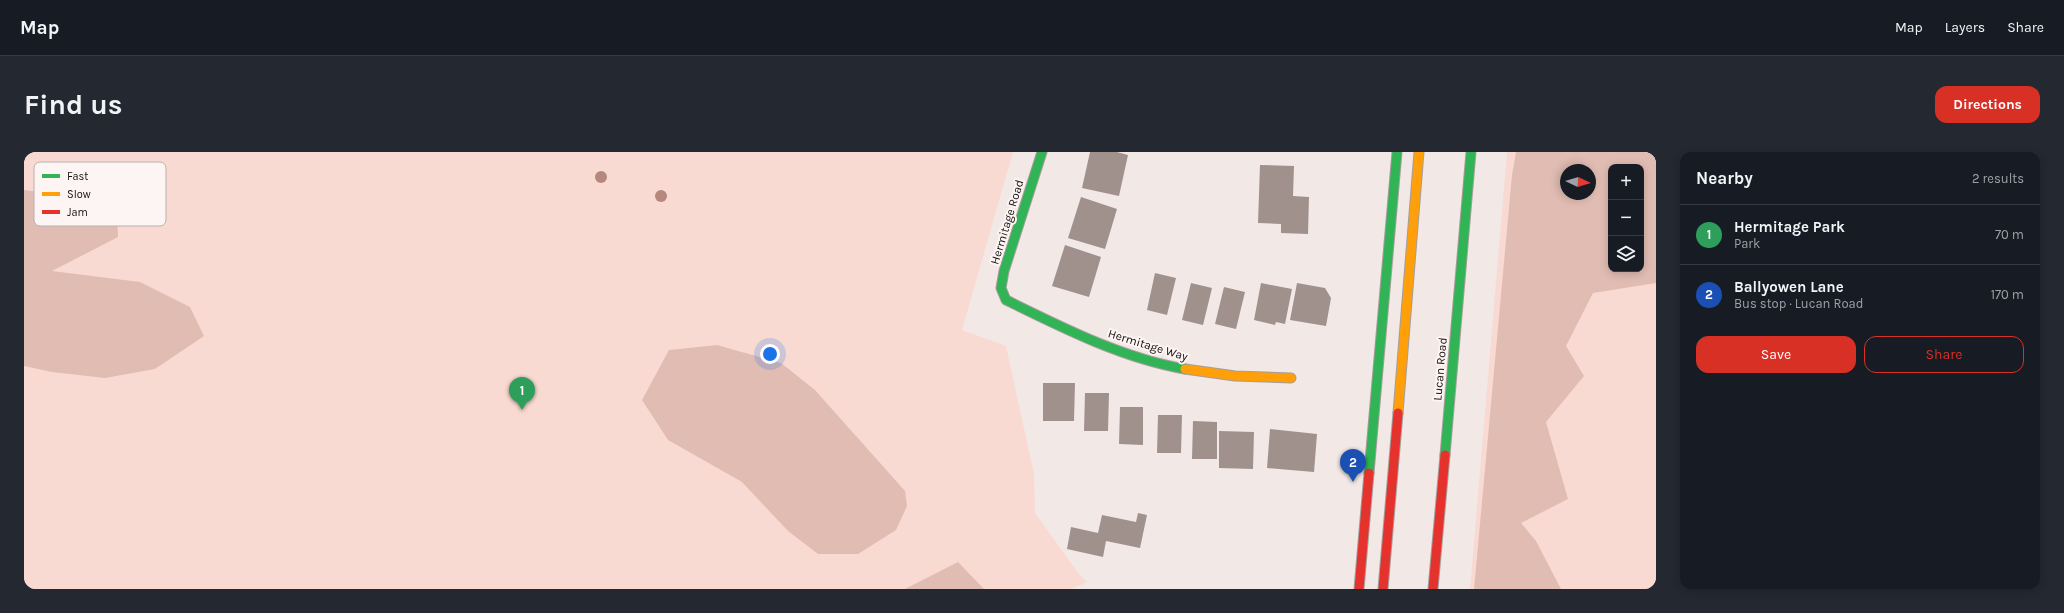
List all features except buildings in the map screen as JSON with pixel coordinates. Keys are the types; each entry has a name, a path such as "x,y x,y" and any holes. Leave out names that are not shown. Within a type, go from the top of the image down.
{"main road":[{"name":"Hermitage Road","path":"1006,300 1001,288 1004,271 1042,152"},
{"path":"1359,589 1397,152"},
{"path":"1382,589 1398,417 1418,152"},
{"name":"Lucan Road","path":"1434,589 1471,152"},
{"name":"Hermitage Way","path":"1006,300 1116,350 1178,368 1251,377 1292,378"}],"shaded area":[{"path":"24,152 1013,152 962,330 1006,346 1034,474 1035,513 1079,574 1087,582 1072,589 24,589"},
{"path":"1507,152 1656,152 1656,589 1470,589"},
{"path":"1516,152 1656,152 1656,283 1593,293 1566,346 1584,376 1546,422 1568,499 1521,523 1536,541 1561,589 1474,589 1512,175"},
{"path":"24,190 34,191 34,226 118,226 118,237 52,271 140,282 190,307 204,336 155,369 105,378 52,372 24,366"},
{"path":"717,345 781,363 815,390 905,491 907,506 896,530 858,554 818,554 788,531 742,482 668,440 642,400 669,350"},
{"path":"958,562 984,589 905,589"}],"traffic: fast":[{"path":"1042,152 1004,271 1001,288 1006,300 1071,331 1116,350 1138,358 1185,369"},
{"path":"1369,473 1397,152"},
{"path":"1445,455 1471,152"}],"traffic: slow":[{"path":"1398,413 1419,152"},
{"path":"1185,369 1235,376 1291,378"}],"traffic: jam":[{"path":"1383,589 1398,413"},
{"path":"1433,589 1445,455"},
{"path":"1359,589 1369,473"}],"place":[{"name":"Hermitage Park","path":"522,410"},
{"name":"Ballyowen Lane","path":"1353,482"}]}
